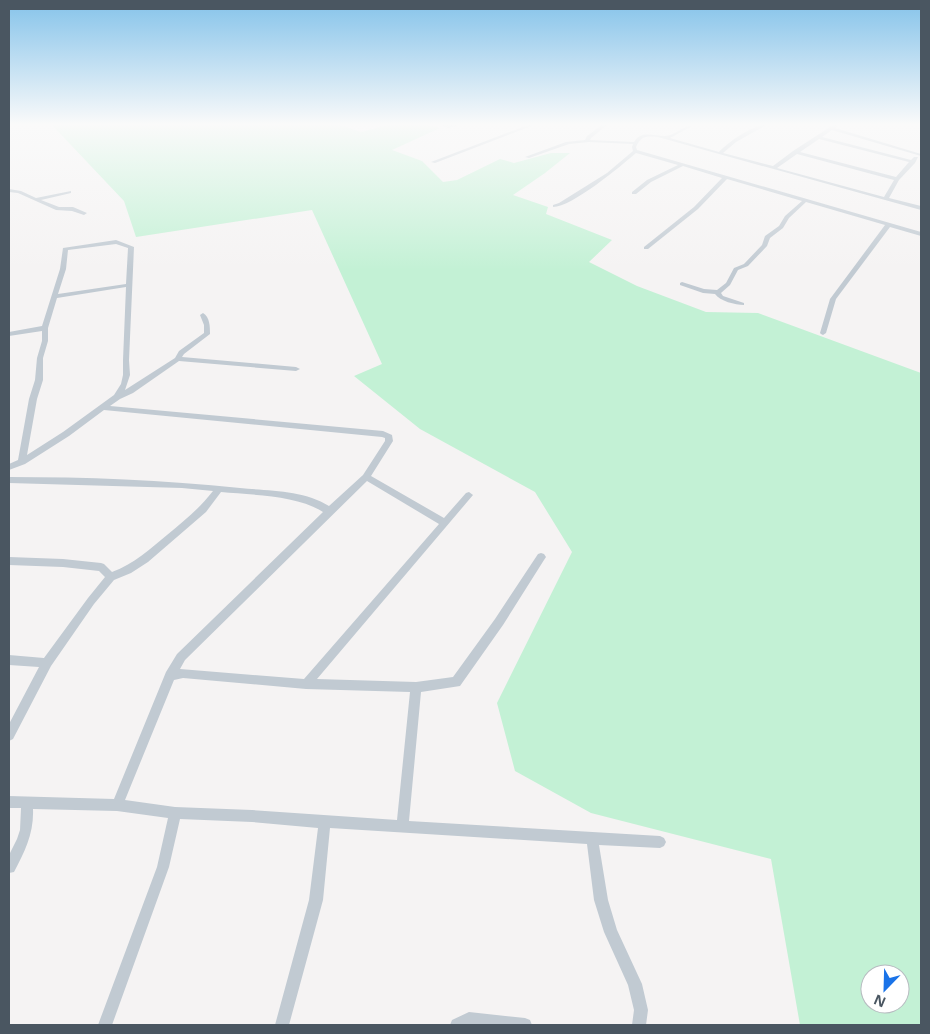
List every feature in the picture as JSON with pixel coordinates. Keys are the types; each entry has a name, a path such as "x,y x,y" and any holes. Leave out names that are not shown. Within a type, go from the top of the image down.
{"street":[{"path":"555,206 610,173"},
{"path":"634,193 649,181 665,173"},
{"path":"709,173 921,234"},
{"path":"797,173 921,208"},
{"path":"872,173 897,180"},
{"path":"886,198 903,173"},
{"path":"646,248 696,208 725,178"},
{"path":"9,191 19,192 58,209 73,209 84,213"},
{"path":"36,199 69,192"},
{"path":"682,284 703,291 718,292 728,284 736,269 746,265 765,245 767,237 781,227 787,217 805,201"},
{"path":"823,333 834,300 888,225"},
{"path":"9,467 22,462 104,408 124,388 128,376 126,360 131,247 116,242 79,245 65,250 63,269 45,328 45,341 40,358 39,380 33,399 22,462"},
{"path":"54,296 130,285"},
{"path":"718,292 718,295 721,297 742,304"},
{"path":"117,397 130,391 178,358 181,353 207,334 207,325 202,316"},
{"path":"9,334 45,328"},
{"path":"178,358 296,369"},
{"path":"104,408 383,434 389,437 390,441 366,477 185,652 170,676 117,805"},
{"path":"366,477 445,523"},
{"path":"9,480 140,482 231,489 309,500 329,511"},
{"path":"9,735 47,663 91,601 111,577 128,570 145,559 203,510 218,489"},
{"path":"306,684 469,496"},
{"path":"170,676 182,674 306,684 416,687 456,682 499,622 541,557"},
{"path":"9,561 63,562 101,567 111,577"},
{"path":"9,660 47,663"},
{"path":"402,827 416,687"},
{"path":"9,802 117,805 175,813 252,816 660,842"},
{"path":"9,867 25,839 29,826 27,803"},
{"path":"106,1025 163,867 175,813"},
{"path":"282,1025 316,900 325,822"},
{"path":"592,838 601,900 611,932 635,984 641,1010 639,1025"},
{"path":"457,1025 469,1019 526,1025"}],"green space":[{"path":"98,173 434,173 443,182 457,180 471,173 545,173 513,195 548,207 546,214 612,240 589,262 637,286 706,312 758,313 921,373 921,1025 800,1025 771,859 591,813 515,771 497,703 572,552 535,492 420,429 354,376 382,364 312,210 136,237 124,201"}]}
